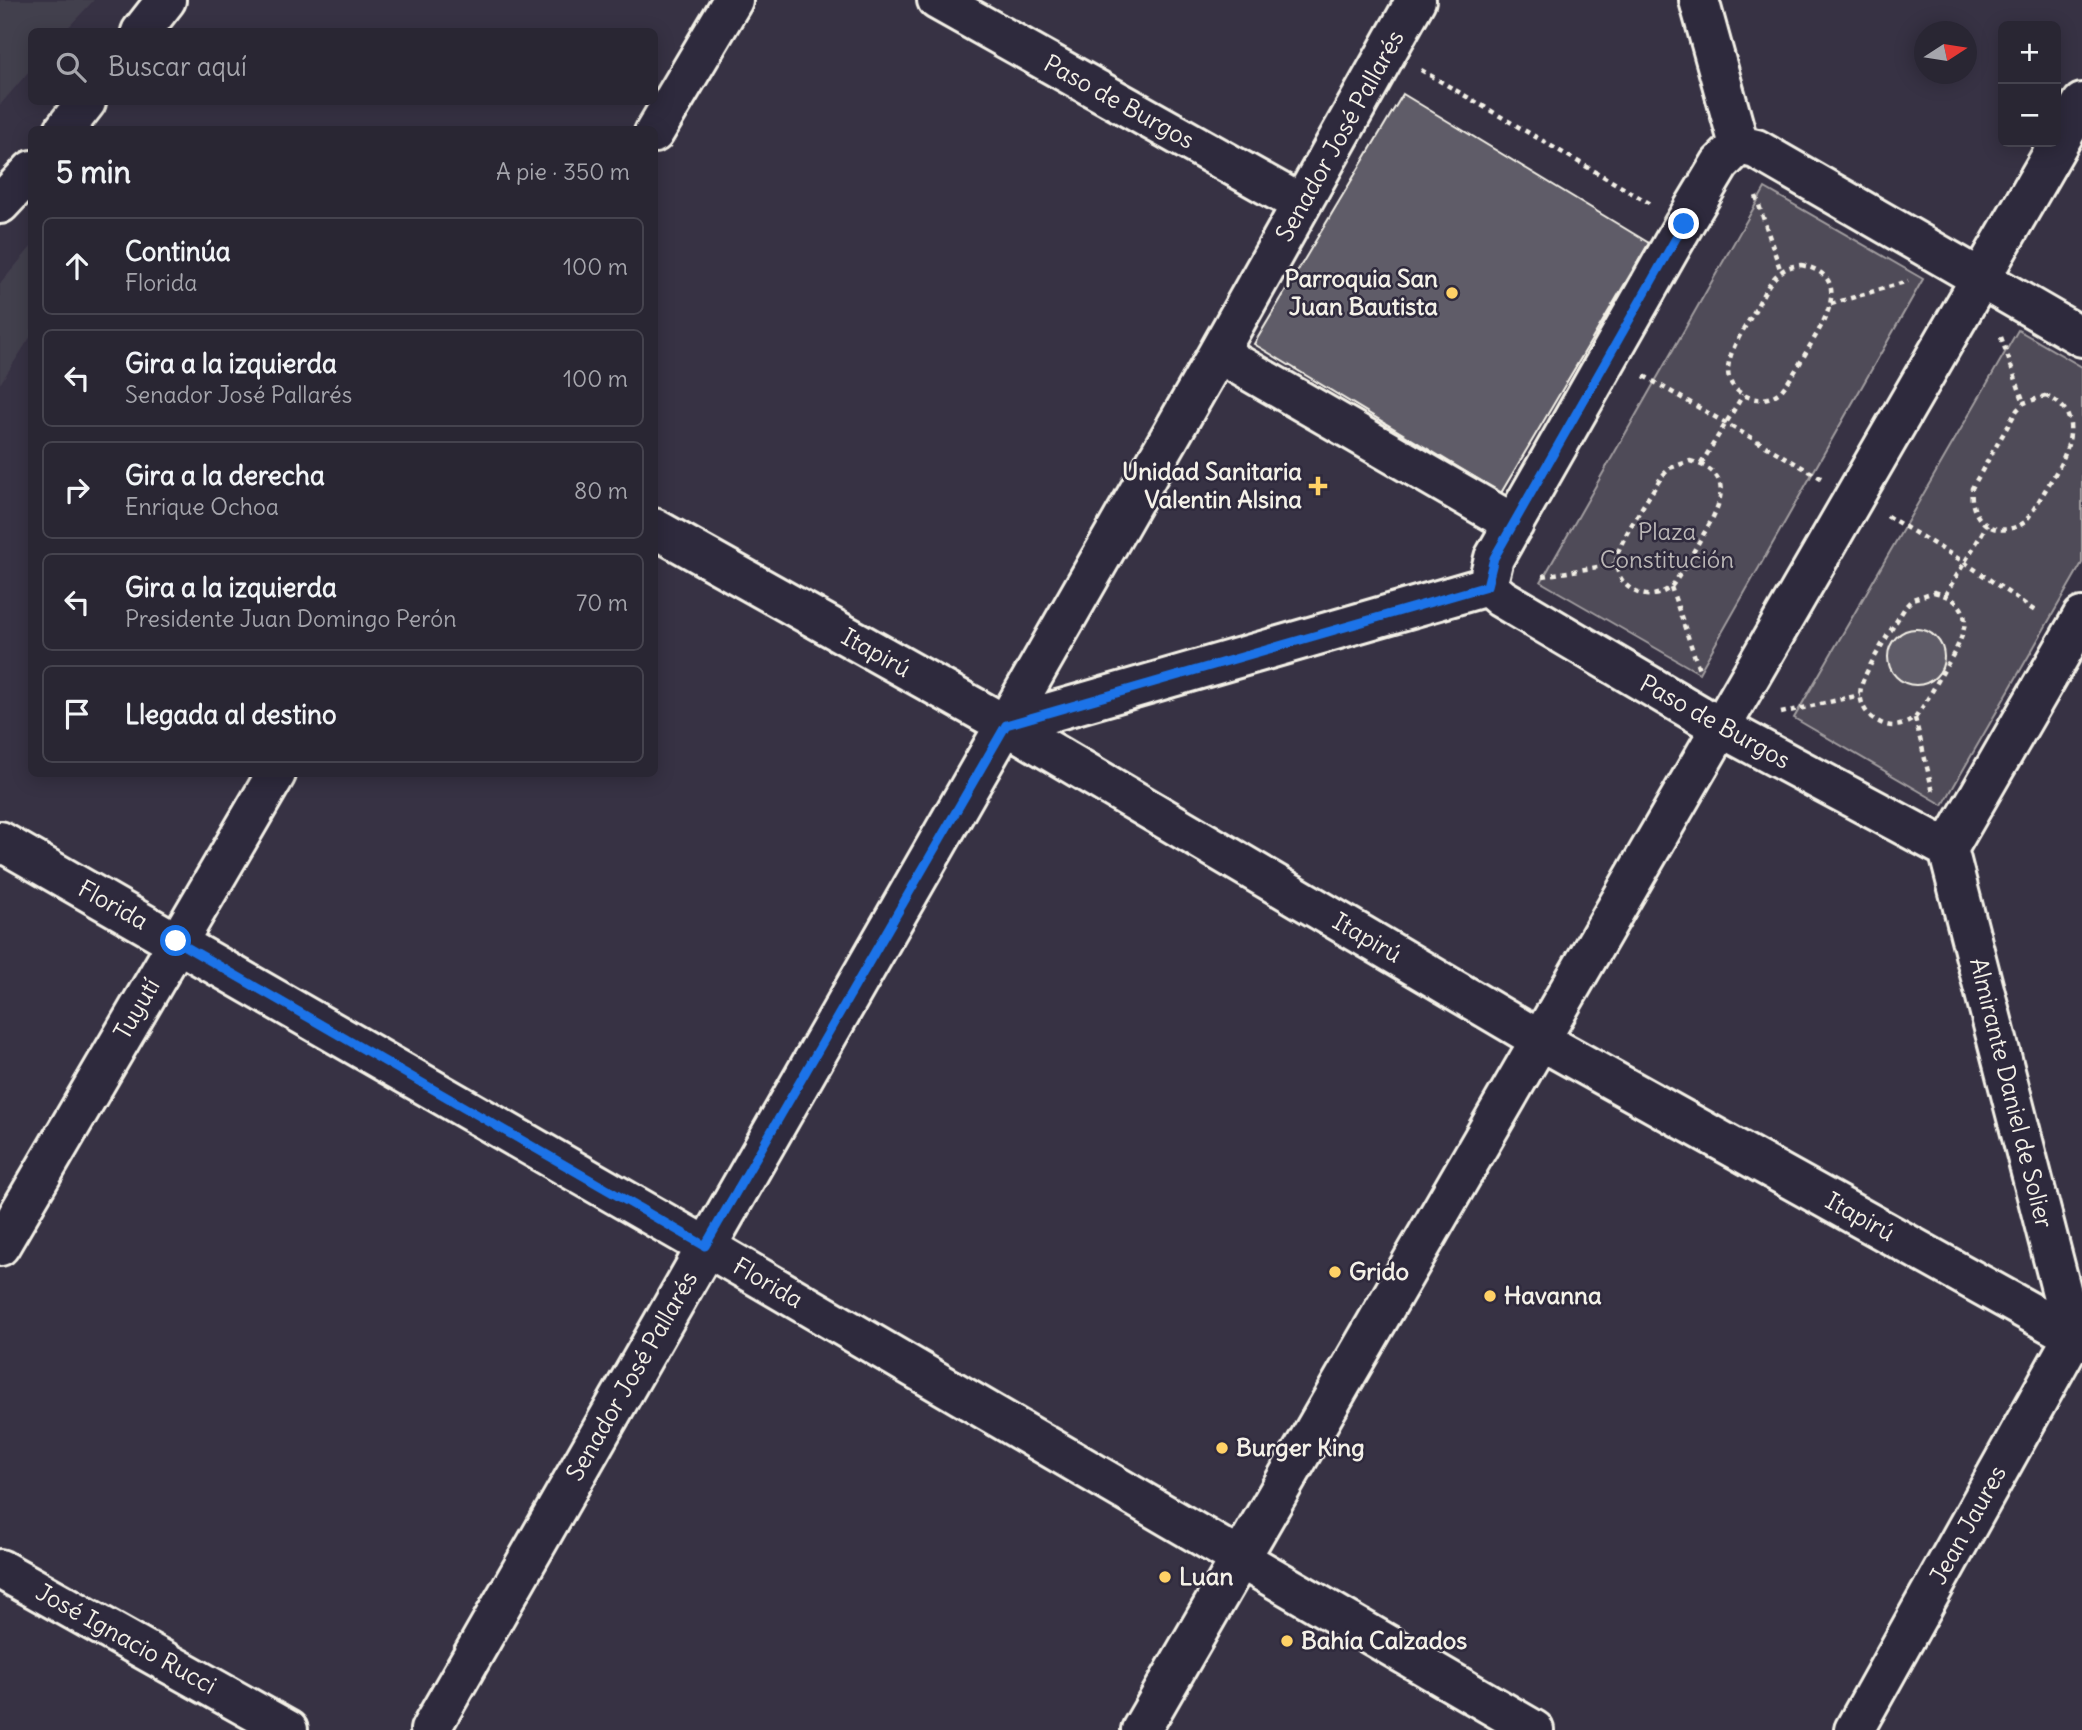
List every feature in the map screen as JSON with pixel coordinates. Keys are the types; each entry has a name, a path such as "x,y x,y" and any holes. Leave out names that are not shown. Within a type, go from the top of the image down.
{"street":[{"path":"144,28 166,0"},
{"path":"658,126 733,0"},
{"name":"Paso de Burgos","path":"937,0 1301,204"},
{"name":"Senador José Pallarés","path":"430,1730 1006,725 1416,0"},
{"path":"1699,0 1739,145"},
{"path":"1140,1730 1853,496 1970,272 2082,103"},
{"path":"67,126 84,105"},
{"path":"1006,725 1487,586 1494,558 1684,224 1720,164 1739,145"},
{"path":"1739,145 1756,149 2082,337"},
{"path":"0,204 28,174"},
{"path":"1218,353 1514,524"},
{"name":"Itapirú","path":"658,530 1006,725 1540,1040 2079,1333"},
{"name":"Paso de Burgos","path":"1487,586 1501,598 1720,727 1948,849"},
{"path":"1948,849 2078,632"},
{"name":"Tuyutí","path":"0,1246 274,777"},
{"name":"Florida","path":"0,841 705,1246 1534,1730"},
{"name":"Almirante Daniel de Solier","path":"1948,849 2079,1333"},
{"name":"Jean Jaures","path":"1854,1730 2079,1333"},
{"name":"José Ignacio Rucci","path":"0,1569 288,1730"}],"path":[{"path":"1387,50 1684,224"},
{"path":"1739,145 1780,272"},
{"path":"1790,267 1812,268 1828,283 1832,293 1831,304 1828,314 1782,391 1773,397 1752,399 1734,388 1729,379 1729,358 1773,279 1780,272 1790,267"},
{"path":"1831,304 1970,272"},
{"path":"1610,356 1853,496 2078,632"},
{"path":"1701,464 1743,394"},
{"path":"2045,396 2056,399 2072,413 2076,424 2072,445 2025,522 2017,528 2007,530 1987,525 1978,519 1973,509 1972,488 2017,410 2024,403 2045,396"},
{"path":"1690,461 1701,464 1718,478 1721,489 1718,510 1671,587 1652,596 1642,594 1624,584 1616,564 1622,544 1662,476 1670,468 1690,461"},
{"path":"1945,595 1987,525"},
{"path":"1487,586 1616,564"},
{"path":"1671,587 1720,727 1860,695"},
{"path":"1934,592 1954,600 1962,609 1965,631 1915,718 1896,726 1886,725 1868,714 1860,695 1861,684 1913,598 1934,592"},
{"path":"1915,718 1948,849"}],"shaded area":[{"path":"0,0 94,0 68,28 28,28 28,72 0,105"},
{"path":"28,251 28,341 0,384 0,284"}],"green space":[{"name":"Plaza Constitución","path":"1765,188 1923,279 1699,673 1541,582"},
{"path":"2018,330 2082,367 2082,563 1943,805 1794,718"}],"building":[{"name":"Parroquia San Juan Bautista","path":"1403,94 1649,243 1501,493 1254,344"},
{"path":"1916,629 1931,634 1939,642 1944,657 1939,672 1931,680 1916,685 1901,680 1893,672 1888,657 1893,642 1901,634"}],"place":[{"name":"Parroquia San Juan Bautista","path":"1452,293"},
{"name":"Unidad Sanitaria Valentin Alsina","path":"1318,486"},
{"name":"Grido","path":"1335,1272"},
{"name":"Havanna","path":"1490,1296"},
{"name":"Burger King","path":"1222,1448"},
{"name":"Luan","path":"1165,1577"},
{"name":"Bahía Calzados","path":"1287,1641"}],"route":[{"path":"176,941 705,1246 1006,725 1487,586 1494,558 1684,224"}]}
